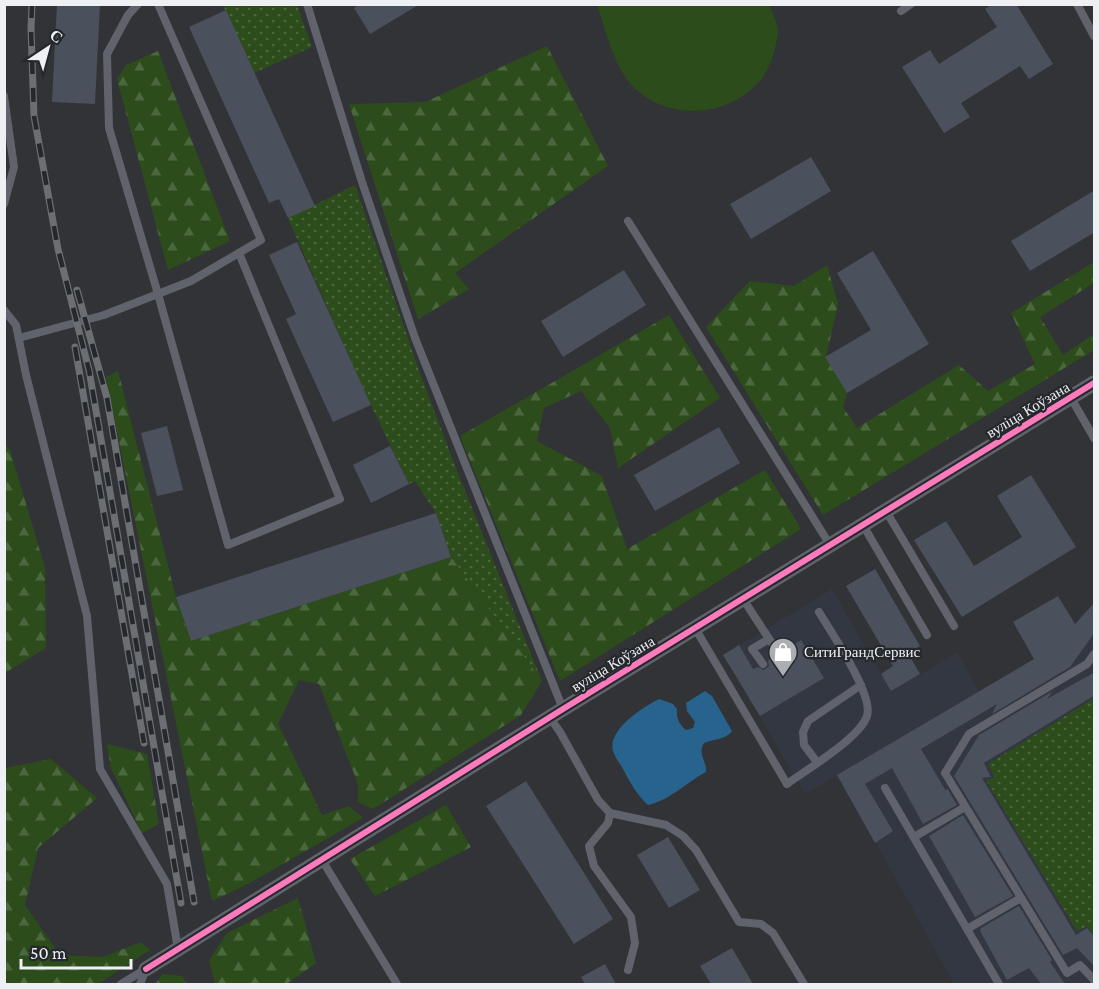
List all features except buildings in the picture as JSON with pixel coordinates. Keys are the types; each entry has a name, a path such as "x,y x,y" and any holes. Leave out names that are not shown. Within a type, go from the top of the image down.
{"street":[{"name":"вуліца Коўзана","path":"146,969 556,713 1095,383"}],"lane":[{"path":"138,4 128,15 107,54 109,128 228,545 340,499 239,253"},
{"path":"19,338 104,315 191,281 261,240 158,4"},
{"path":"307,4 362,182 415,338 556,713 560,732 598,800 610,813 666,825 683,836 696,850 740,922 761,924 773,933 804,984"},
{"path":"901,10 911,4"},
{"path":"1077,4 1095,36"},
{"path":"4,96 14,167 4,204"},
{"path":"628,222 830,545"},
{"path":"4,310 16,325 26,375 87,616 100,769 167,884 178,949"},
{"path":"1071,398 1095,438"},
{"path":"886,511 954,626"},
{"path":"863,525 927,635"},
{"path":"743,599 779,654"},
{"path":"695,628 787,784 852,737 868,714 867,702 861,685 819,612"},
{"path":"763,664 752,649 769,639"},
{"path":"1095,654 1087,664 969,734 945,773 1066,973 1080,965 1095,980"},
{"path":"817,762 804,745 803,732 808,721 861,685"},
{"path":"885,788 999,984"},
{"path":"914,837 966,807"},
{"path":"610,813 608,823 590,846 594,866 631,917 635,943 628,970"},
{"path":"322,860 397,984"},
{"path":"967,929 1021,898"},
{"path":"121,984 146,969"},
{"path":"140,984 146,969"}],"shaded area":[{"path":"832,589 891,691 957,653 979,691 1056,646 1087,610 1094,606 1094,984 1041,984 1039,982 1034,984 954,984 838,775 805,794 723,655"}],"green space":[{"path":"223,5 297,5 312,47 254,73"},
{"path":"597,5 769,5 778,27 776,44 770,65 763,77 747,93 732,102 716,108 700,110 667,107 652,101 638,91 623,73 612,51"},
{"path":"547,46 608,166 455,273 469,289 418,319 349,104 425,102"},
{"path":"158,51 230,241 168,270 117,79 126,65"},
{"path":"355,185 421,376 542,681 451,557 436,513 415,481 409,484 367,397 288,218"},
{"path":"1094,262 1094,283 1040,317 1063,355 1094,334 1094,350 823,515 706,327 750,281 794,286 827,265 838,304 826,357 847,393 843,407 857,428 959,365 988,391 1035,364 1011,313"},
{"path":"669,315 720,398 618,468 610,428 581,391 544,408 537,441 602,476 627,549 765,470 801,529 560,681 460,436"},
{"path":"118,371 176,597 191,641 451,557 542,681 521,715 373,809 358,802 358,784 319,684 299,680 278,724 322,815 349,806 363,818 246,885 212,901 106,377"},
{"path":"4,444 10,450 45,568 46,648 5,673"},
{"path":"1094,698 1094,935 1087,926 1077,931 986,780 995,778 988,764"},
{"path":"107,744 147,754 159,824 142,833 111,768"},
{"path":"51,759 97,798 38,848 25,905 60,955 103,957 141,942 150,950 98,984 5,984 5,768"},
{"path":"446,805 471,847 375,896 350,859"},
{"path":"298,898 316,963 287,984 215,984 209,960 227,933"},
{"path":"163,974 182,976 187,984 155,984"}],"water":[{"path":"705,691 712,696 732,731 723,738 704,743 702,754 706,772 671,795 648,805 634,789 615,756 613,743 615,735 628,720 659,699 673,704 677,709 678,721 686,730 693,728 695,722 687,711 686,703"}],"railway":[{"path":"32,4 34,116 58,249 89,370 181,903"},
{"path":"77,290 107,398 194,902"},
{"path":"75,347 144,743"}],"cycle path":[{"path":"146,969 563,709 1094,383"}],"place":[{"name":"СитиГрандСервис","path":"783,678"}]}
